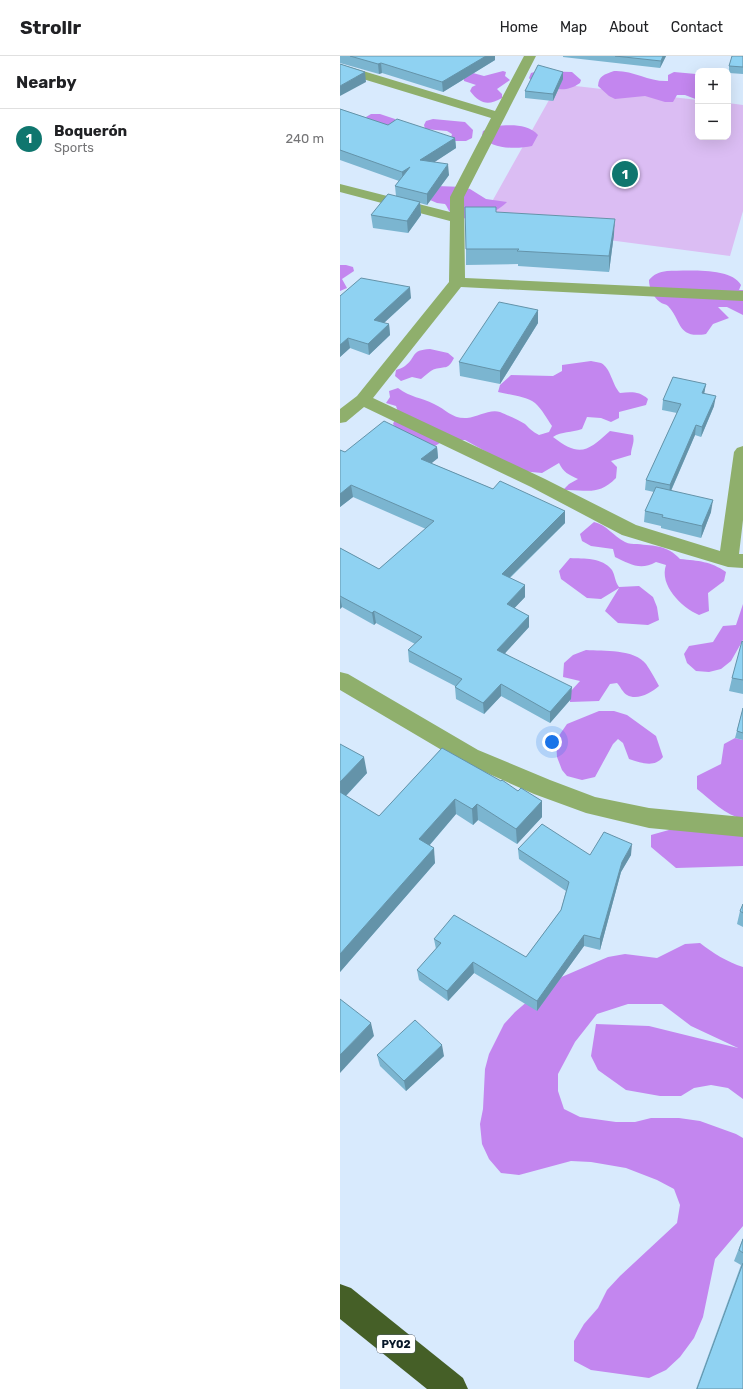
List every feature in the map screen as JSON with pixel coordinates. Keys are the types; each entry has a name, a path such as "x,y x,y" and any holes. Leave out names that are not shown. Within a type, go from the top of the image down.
{"highway":[{"name":"PY02","path":"340,1299 452,1389"}],"street":[{"path":"340,418 363,400 457,282 457,198 530,56"},
{"path":"340,68 499,116"},
{"path":"340,188 457,218"},
{"path":"457,282 743,296"},
{"path":"363,400 538,483 629,530 736,560 743,452"},
{"path":"340,680 470,756 542,787 594,806 649,818 743,827"}],"shaded area":[{"path":"503,71 506,72 505,76 510,80 497,89 502,94 502,98 497,101 488,103 477,99 470,91 472,87 476,85 464,81 464,75 473,73 484,76"},
{"path":"538,71 572,72 581,80 580,83 571,88 553,88 536,83 529,78 531,73"},
{"path":"614,71 621,71 654,80 668,81 668,75 674,72 695,74 695,99 685,95 677,95 673,102 665,102 645,96 615,99 609,96 598,86 601,77"},
{"path":"558,84 695,100 695,140 731,140 731,103 743,105 743,211 730,256 480,223"},
{"path":"371,114 380,114 395,119 397,123 387,129 372,126 366,117"},
{"path":"433,119 465,122 473,130 472,138 466,141 450,141 452,134 447,131 425,129 424,125 426,121"},
{"path":"512,125 529,128 538,135 532,146 512,148 497,146 486,140 482,135 483,131 495,126"},
{"path":"437,186 463,187 470,189 486,199 507,202 495,211 488,214 479,217 463,218 450,212 445,204 430,200"},
{"path":"340,265 353,267 354,271 342,279 347,288 340,291"},
{"path":"667,271 707,271 728,275 736,279 741,285 739,290 743,290 743,315 727,307 718,307 729,318 713,324 706,334 690,334 681,328 668,306 661,303 653,295 649,280 657,274"},
{"path":"430,349 448,353 454,358 448,366 433,370 421,379 412,377 401,381 395,376 396,370 409,363 416,352"},
{"path":"591,361 604,365 620,393 638,393 648,399 646,405 619,412 619,418 611,422 601,418 587,417 582,429 553,437 562,444 577,450 589,447 596,443 610,431 633,435 634,440 631,455 611,461 617,467 616,478 603,488 597,490 563,490 569,484 578,479 562,469 559,463 542,473 521,471 465,440 443,441 435,446 398,430 393,424 398,412 396,406 386,403 390,397 389,391 398,388 407,394 439,406 457,417 467,418 488,412 500,412 522,422 533,432 539,435 549,432 552,426 540,408 535,403 527,399 498,392 500,385 511,375 553,376 562,371 562,365"},
{"path":"594,522 599,523 626,543 660,547 675,554 680,559 699,561 720,568 726,572 724,581 708,593 709,611 699,615 685,607 679,601 669,588 666,580 666,565 656,562 645,566 635,566 615,557 613,549 591,546 582,541 580,534"},
{"path":"570,558 587,559 603,563 612,570 619,587 639,586 653,597 657,607 659,620 648,625 618,623 605,611 619,588 601,599 587,598 561,579 559,571"},
{"path":"743,604 743,640 731,661 721,669 709,672 696,671 687,663 684,654 689,646 713,642 723,626 736,625"},
{"path":"586,650 627,653 641,659 646,664 659,686 648,694 639,697 631,697 623,691 617,683 610,684 599,701 570,702 570,692 580,681 563,677 564,663 573,655"},
{"path":"599,711 614,711 627,715 656,736 663,757 656,763 652,764 629,759 623,743 618,739 613,744 595,777 582,780 567,776 562,770 557,757 556,740 567,724"},
{"path":"735,738 743,740 743,819 724,811 697,789 697,776 721,764 724,744"},
{"path":"676,828 743,829 743,866 676,868 651,847 651,835"},
{"path":"700,943 720,957 743,967 743,1099 728,1088 711,1085 694,1088 681,1096 660,1096 626,1090 598,1070 591,1056 596,1024 649,1026 738,1048 691,1026 662,1004 628,1004 597,1014 575,1042 558,1074 558,1091 564,1109 580,1117 616,1122 635,1122 651,1118 679,1118 700,1121 743,1138 743,1226 715,1259 703,1317 694,1338 680,1357 666,1370 649,1378 591,1370 574,1361 574,1341 584,1324 598,1308 607,1290 677,1223 680,1205 674,1189 657,1180 626,1168 591,1162 571,1161 519,1175 501,1173 489,1159 482,1144 480,1124 483,1109 485,1069 489,1054 504,1024 515,1012 550,982 608,957 625,954 657,958 685,944"}],"building":[{"path":"350,56 486,56 442,82 381,63 378,64"},
{"path":"615,56 663,56 661,61"},
{"path":"732,56 743,56 743,67 729,66"},
{"path":"340,64 365,72 340,86"},
{"path":"538,65 563,72 553,94 525,91"},
{"path":"340,109 388,125 397,119 455,138 420,160 448,164 427,194 395,186 410,167 402,172 340,150"},
{"path":"388,194 420,202 407,221 371,215"},
{"path":"465,207 496,207 496,212 615,219 609,256 517,251 519,249 466,249"},
{"path":"361,278 410,287 374,320 389,324 368,344 348,338 340,345 340,296"},
{"path":"499,302 538,310 500,371 459,362"},
{"path":"673,377 706,384 702,393 716,396 702,427 696,425 670,485 646,480 681,404 663,400"},
{"path":"384,421 437,447 421,459 493,489 500,481 565,511 502,574 525,585 507,604 529,616 497,650 572,687 550,712 501,684 483,703 455,687 462,679 408,650 422,637 374,611 372,613 340,596 340,548 379,569 434,521 351,485 340,494 340,450 345,452"},
{"path":"656,487 713,500 702,526 662,517 663,515 645,511"},
{"path":"742,641 743,642 743,680 732,678"},
{"path":"743,708 743,733 737,731"},
{"path":"340,744 364,757 340,782"},
{"path":"442,748 501,781 502,780 518,791 521,788 542,801 516,829 477,804 472,809 455,799 419,839 434,848 340,954 340,792 379,816"},
{"path":"542,824 590,855 604,832 632,844 622,862 600,939 584,935 537,1001 473,962 447,991 417,970 441,943 434,939 454,915 526,957 561,910 569,882 518,849"},
{"path":"743,904 743,913 740,911"},
{"path":"340,999 371,1023 340,1055"},
{"path":"415,1020 442,1045 404,1081 377,1055"},
{"path":"743,1239 743,1253 739,1250"},
{"path":"743,1263 743,1389 697,1389"}],"place":[{"name":"Boquerón","path":"625,174"}]}
